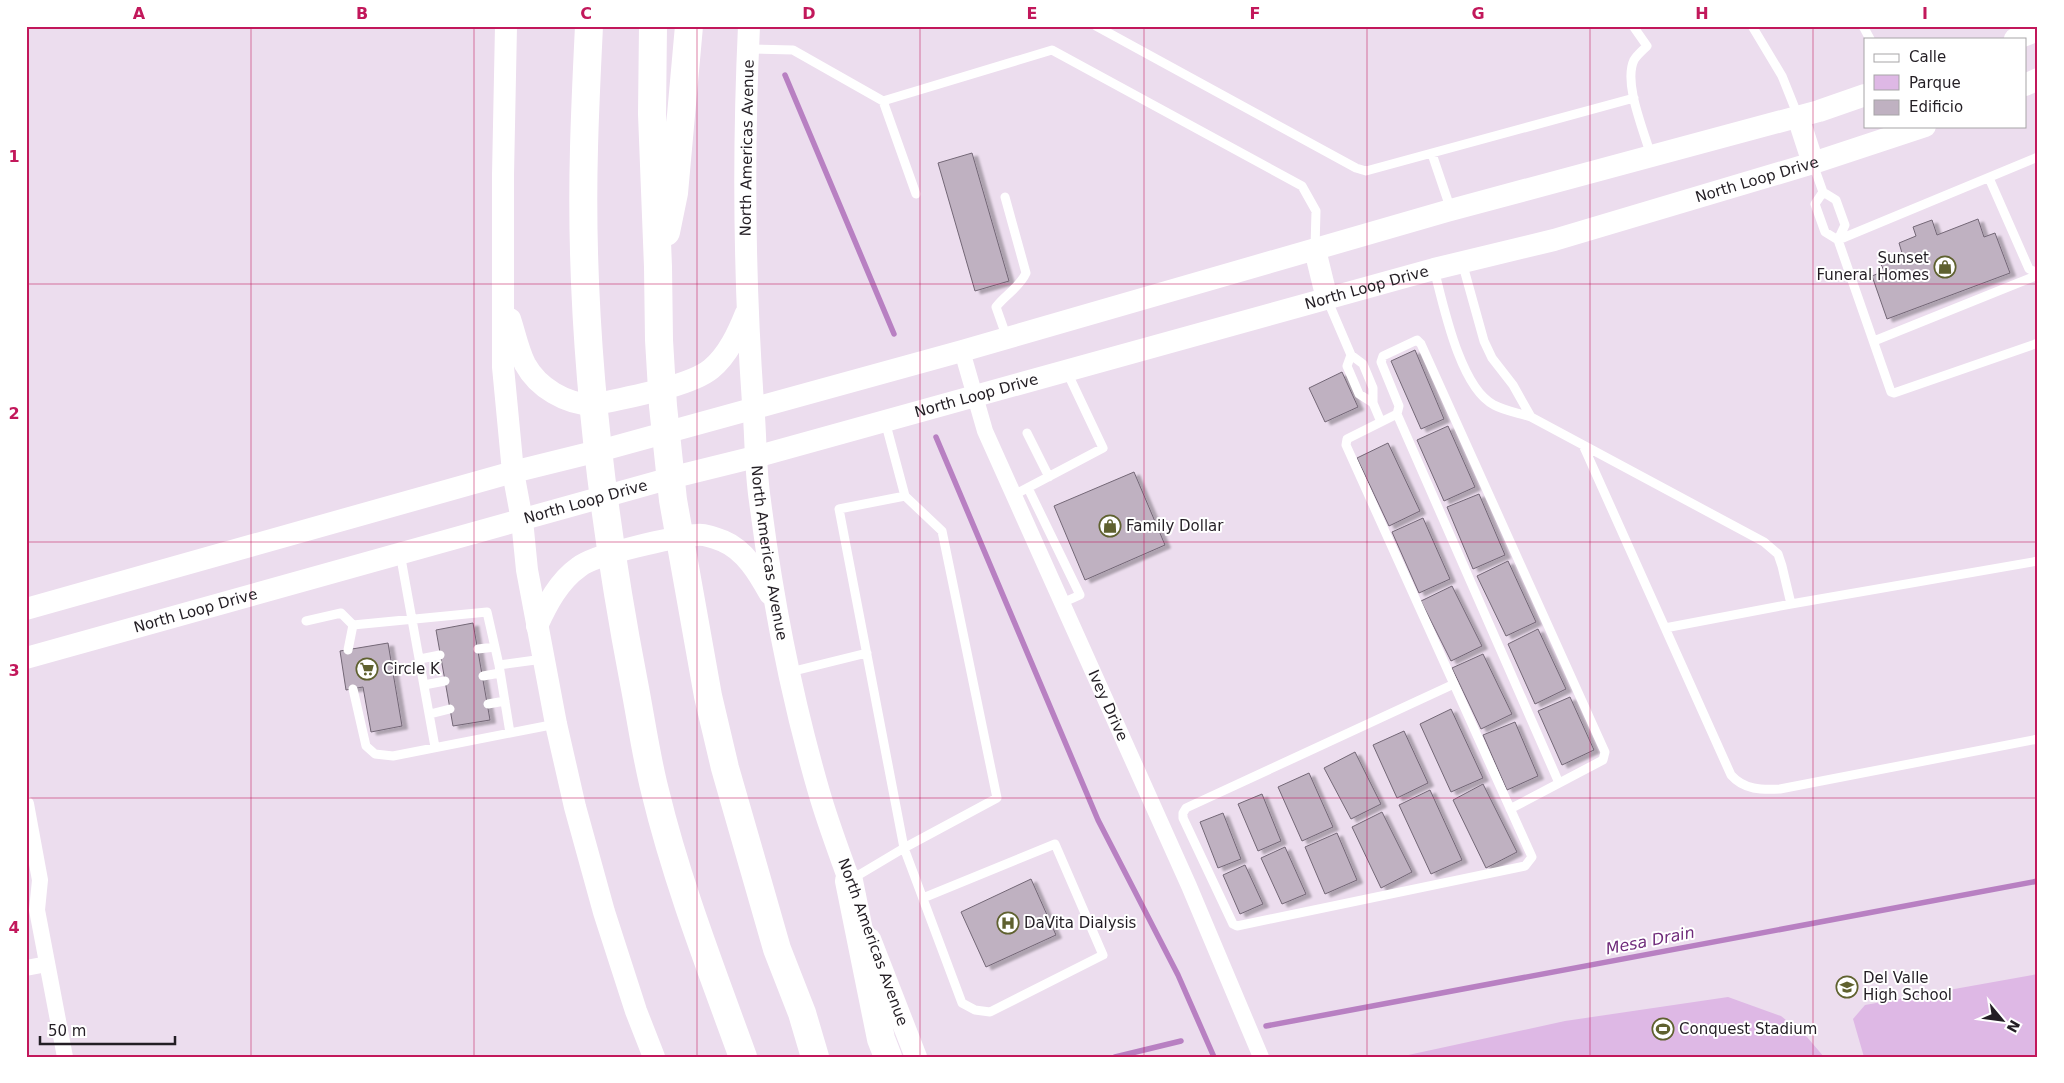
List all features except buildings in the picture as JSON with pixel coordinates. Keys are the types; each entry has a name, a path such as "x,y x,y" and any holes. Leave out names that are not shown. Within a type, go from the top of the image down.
{"highway":[{"path":"589,26 584,158 589,356 600,476 620,612 654,790 684,895 743,1057"},
{"path":"653,26 652,114 659,340 663,406 673,500 708,696 725,768 775,940 802,1013 815,1057"},
{"path":"658,267 674,193 688,26"},
{"path":"849,881 881,1038 888,1057"}],"main road":[{"path":"506,26 502,175 504,367 513,472 522,520 527,570 556,724 575,807 604,912 636,1011 654,1057"},
{"name":"North Americas Avenue","path":"749,26 745,200 746,311 759,500 776,604 790,672 819,792 849,881 916,1057"},
{"path":"2018,38 2038,30"},
{"path":"2026,85 2038,79"},
{"path":"26,609 513,472 610,448 962,351 1450,210 1798,117 1864,95"},
{"path":"1798,117 1813,163"},
{"name":"North Loop Drive","path":"26,658 678,476 755,457 1251,319 1434,269 1554,240 1813,163 1919,128"},
{"path":"1315,250 1327,299"},
{"path":"504,302 522,355 536,379 562,397 582,404 593,405 676,385 704,374 712,368 731,345 746,311"},
{"path":"537,626 547,605 565,579 580,566 598,557 698,534 724,541 736,548 753,566 776,604"}],"street":[{"name":"Ivey Drive","path":"962,351 986,431 1021,491 1062,603 1189,886 1261,1057"},
{"path":"27,812 40,880 32,904 47,964 65,1057"},
{"path":"26,968 47,964"}],"lane":[{"path":"1096,26 1356,168 1366,171 1634,98"},
{"path":"1633,26 1647,46 1634,59 1630,73 1630,85 1651,156"},
{"path":"1752,26 1782,76 1798,117"},
{"path":"1863,26 1869,38"},
{"path":"748,49 793,50 883,101 916,194"},
{"path":"883,101 1052,50 1302,186 1316,211 1315,250"},
{"path":"1432,154 1450,210"},
{"path":"1838,240 2038,157"},
{"path":"1813,163 1823,192 1836,200 1845,225 1838,240"},
{"path":"1989,178 2029,269 2038,274"},
{"path":"1823,192 1816,204 1824,232 1838,240 1891,392 1894,393 2038,343"},
{"path":"1005,198 1026,273 1022,282 1005,295 996,306 1008,338"},
{"path":"1462,262 1484,341 1492,358 1513,386 1531,417"},
{"path":"1434,269 1450,330 1463,369 1493,405 1531,417 1764,542 1778,554 1791,604"},
{"path":"1874,341 2038,274"},
{"path":"1327,299 1351,355 1363,364 1373,388 1373,403 1381,422"},
{"path":"1510,810 1603,760 1605,752 1421,344 1417,340 1383,356 1382,359 1399,406 1397,414 1559,783"},
{"path":"1351,355 1347,366 1359,394 1373,403"},
{"path":"1021,491 1103,448 1067,371"},
{"path":"1397,414 1348,439 1346,445 1454,684 1510,810 1532,857 1525,866 1237,926 1233,924 1183,818 1186,808 1454,684"},
{"path":"849,881 904,848 997,798 942,531 905,496 885,421"},
{"path":"1027,432 1049,477"},
{"path":"1582,445 1731,775 1738,783 1750,788 1763,790 1780,788 2038,739"},
{"path":"905,496 839,509 904,848 962,1003 975,1010 990,1012 1103,955 1055,844 923,898"},
{"path":"400,553 436,748"},
{"path":"1665,628 2038,561"},
{"path":"306,621 341,613 353,625 487,612 510,733"},
{"path":"348,650 353,625"},
{"path":"478,649 495,647"},
{"path":"790,672 867,653"},
{"path":"420,659 440,655"},
{"path":"482,676 499,669 544,659"},
{"path":"424,685 445,681"},
{"path":"354,689 366,746 375,754 394,756 556,724"},
{"path":"488,704 505,701"},
{"path":"430,714 450,709"}],"green space":[{"path":"2038,974 2038,1057 1864,1057 1853,1019 1865,1005"},
{"name":"Conquest Stadium","path":"1728,997 1781,1016 1807,1037 1824,1057 1399,1057 1565,1021"}],"waterway":[{"path":"785,75 894,334"},
{"path":"936,437 1098,820 1178,975 1214,1057"},
{"name":"Mesa Drain","path":"1266,1026 2038,881"},
{"name":"Mesa Drain","path":"1115,1057 1181,1041"}],"place":[{"name":"Sunset Funeral Homes","path":"1945,267"},
{"name":"Family Dollar","path":"1110,526"},
{"name":"Circle K","path":"367,669"},
{"name":"DaVita Dialysis","path":"1008,923"},
{"name":"Del Valle High School","path":"1847,987"},
{"name":"Conquest Stadium","path":"1663,1029"}]}
